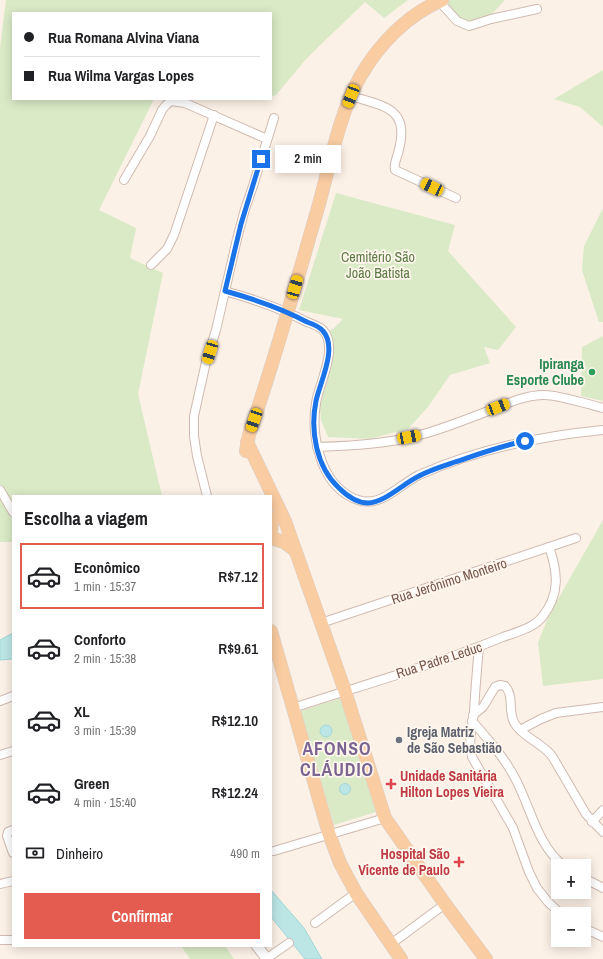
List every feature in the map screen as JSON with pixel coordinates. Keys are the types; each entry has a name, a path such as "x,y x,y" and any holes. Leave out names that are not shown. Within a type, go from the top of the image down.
{"main road":[{"path":"263,495 249,464 246,451 247,442 288,312 336,141 351,96 360,77 375,55 392,35 416,14 441,1"},
{"path":"247,442 285,521 345,691 385,818 445,904 486,959"},
{"path":"272,538 284,542 295,550"},
{"path":"272,634 329,834 340,863 356,894 402,959"}],"street":[{"path":"441,1 457,21 469,26 491,19 538,9"},
{"path":"351,96 388,108 397,116 402,135 400,148 394,166 395,170 456,198"},
{"path":"124,180 150,136 162,110 167,103 174,101 185,103 214,115 267,140"},
{"path":"151,265 166,249 174,235 214,115"},
{"path":"208,495 199,468 193,426 200,389 243,217 274,118"},
{"path":"225,291 256,300 288,312 320,328 326,336 329,349 327,364 316,403 314,430 317,447 324,469 330,479 350,497 367,503 384,497 418,476 496,448 540,438 603,430"},
{"path":"317,447 348,446 384,442 421,435 509,403 536,396 555,396 603,408"},
{"path":"0,490 12,510"},
{"name":"Rua Jerônimo Monteiro","path":"321,623 576,538"},
{"name":"Rua Padre Leduc","path":"293,708 478,647 532,626 543,617 551,604 555,592 557,582 549,547"},
{"path":"478,647 470,749 475,763 513,828 529,872 537,888 554,907"},
{"path":"473,718 483,707 495,687 500,685 505,686 510,693 511,716 514,723 520,730 547,750 552,756 580,805 592,822 603,832"},
{"path":"0,700 12,696"},
{"path":"520,730 556,713 603,707"},
{"path":"473,718 508,766 522,792 545,844 556,859"},
{"path":"0,755 12,750"},
{"path":"592,822 603,810"},
{"path":"274,851 385,818"},
{"path":"12,830 7,833 12,850"},
{"path":"0,884 12,881"},
{"path":"591,882 603,888"},
{"path":"316,923 356,894"},
{"path":"391,944 445,904"},
{"path":"591,931 603,937"},
{"path":"0,940 12,940"},
{"path":"258,947 266,959 289,943"}],"green space":[{"path":"6,0 408,0 384,18 365,2 307,58 276,95 272,97 272,12 12,12 12,100 154,100 99,210 136,228 130,258 163,273 138,394 162,495 12,495 12,542 0,542 0,47"},
{"path":"439,0 505,0 479,28 457,17"},
{"path":"603,70 603,127 580,107 554,99"},
{"name":"Cemitério São João Batista","path":"336,193 455,225 448,251 516,327 498,350 484,347 490,363 450,375 428,407 408,429 369,439 328,437 321,420 319,391 324,367 326,333 334,328 343,319 299,310"},
{"path":"603,208 603,322 599,322 582,270 584,246"},
{"name":"Ipiranga Esporte Clube","path":"603,336 603,401 581,396 582,347"},
{"path":"603,520 603,679 543,686 538,643 549,615"},
{"path":"341,698 376,812 334,825 300,711"},
{"path":"182,947 226,947 234,959 190,959"}],"water":[{"path":"12,634 12,659 0,660 0,640"},
{"path":"324,725 328,725 332,731 328,737 324,737 320,733 320,729"},
{"path":"345,783 349,785 351,789 349,793 345,795 341,793 339,789 341,785"},
{"path":"272,891 304,928 322,959 305,959 272,918"}],"place":[{"name":"Ipiranga Esporte Clube","path":"592,372"},
{"name":"Igreja Matriz de São Sebastião","path":"399,740"},
{"name":"Unidade Sanitária Hilton Lopes Vieira","path":"391,784"},
{"name":"Hospital São Vicente de Paulo","path":"459,862"}],"district":[{"name":"AFONSO CLÁUDIO","path":"337,758"}],"route":[{"path":"261,159 237,238 225,291 256,300 297,316 320,328 326,336 329,346 327,364 318,391 314,430 317,447 324,469 330,479 350,497 367,503 384,497 418,476 433,470 496,448 525,441"}]}
